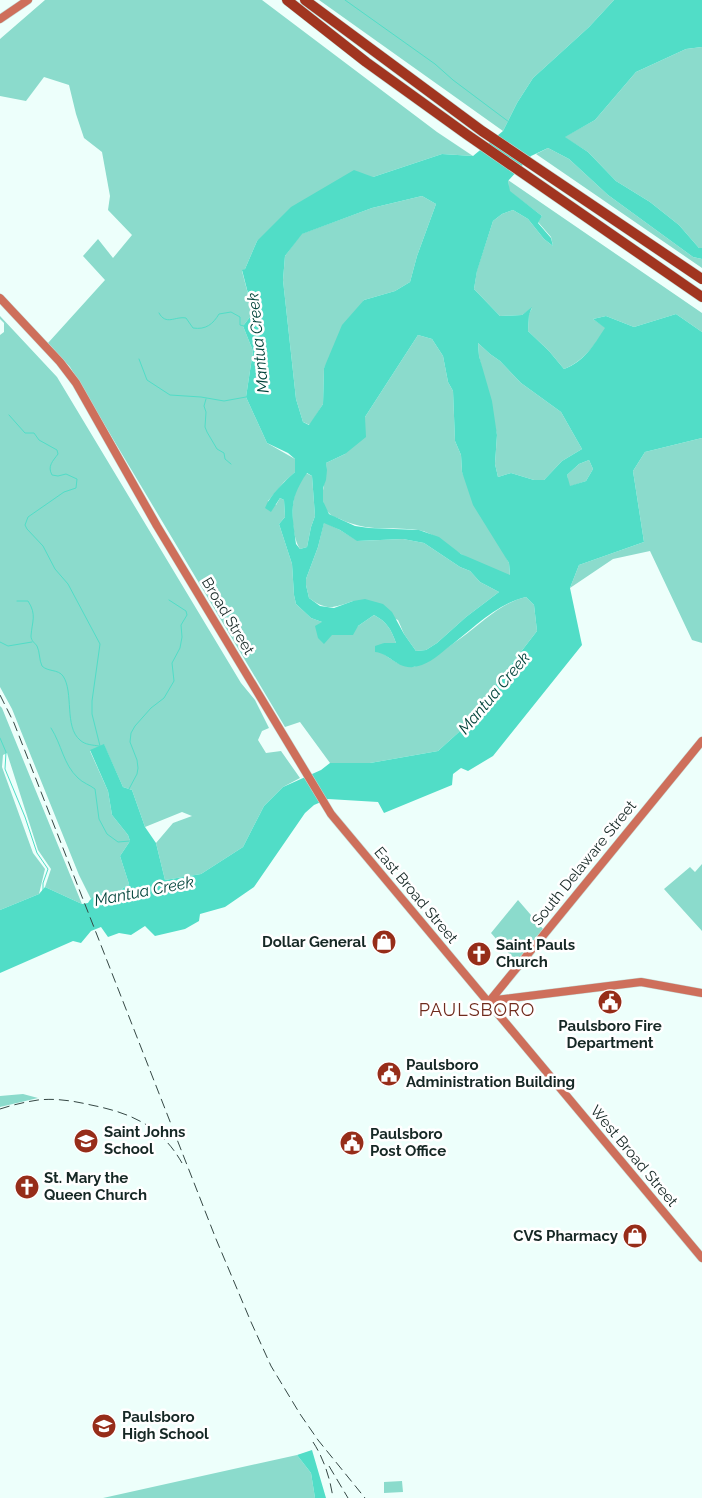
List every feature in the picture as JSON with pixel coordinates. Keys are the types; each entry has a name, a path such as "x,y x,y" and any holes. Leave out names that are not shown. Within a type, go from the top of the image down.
{"highway":[{"path":"287,0 366,62 466,134 702,297"},
{"path":"304,0 482,132 702,279"},
{"path":"315,0 416,78 433,97"}],"main road":[{"path":"0,19 28,0"},
{"name":"Broad Street","path":"0,298 60,362 76,383 157,526 324,803"},
{"name":"South Delaware Street","path":"488,1002 702,741"},
{"name":"East Broad Street","path":"324,803 338,824 488,1002"},
{"path":"488,1002 633,983 702,993"},
{"name":"West Broad Street","path":"488,1002 702,1258"}],"shaded area":[{"path":"45,0 262,0 437,132 473,156 442,154 373,177 257,241 245,269 242,271 253,313 243,326 253,351 246,397 267,443 295,459 295,472 268,501 276,505 280,498 284,500 285,517 279,524 292,564 296,604 311,618 322,622 332,635 358,626 374,615 388,626 396,643 384,643 381,652 409,667 414,667 438,653 508,604 526,597 534,605 537,631 459,732 438,751 370,763 330,763 300,722 285,727 70,367 48,343 105,280 83,256 98,239 113,258 132,235 108,210 110,196 102,152 84,138 69,85 44,77 26,101 0,96 0,39"},
{"path":"319,0 614,0 589,27 533,78 517,103 503,131"},
{"path":"702,47 702,248 699,248 679,225 650,202 616,181 588,152 564,137 595,120 636,72 686,49"},
{"path":"548,148 569,159 608,195 693,257 702,259 702,268 536,154"},
{"path":"508,180 702,313 702,332 676,314 634,327 606,316 593,319 606,328 593,347 583,357 564,369 528,331 529,314 532,308 522,315 500,316 474,289 477,270 493,221 502,214 513,210 528,219 544,239 553,246 551,237 538,222 542,216 509,191"},
{"path":"422,196 436,204 417,256 410,282 395,291 364,300 324,368 323,404 310,425 303,422 296,399 283,280 285,256 301,234 372,208"},
{"path":"0,316 57,377 241,683 255,700 269,728 262,731 258,740 266,753 281,751 300,778 283,787 264,806 243,847 201,874 165,880 156,843 173,823 192,816 182,812 145,827 132,790 123,787 104,745 90,751 108,791 112,815 128,835 130,841 120,856 129,884 115,894 103,893 91,899 79,875 12,709 0,687 0,335 4,332 4,323"},
{"path":"418,335 432,339 443,356 448,382 453,391 455,441 461,455 462,472 509,563 510,576 467,557 436,537 424,532 361,526 331,515 323,503 326,463 345,454 365,417"},
{"path":"478,343 500,361 521,383 561,412 582,449 562,461 544,480 534,480 511,473 498,477 495,464 497,435 479,356"},
{"path":"702,438 702,643 692,640 650,551 613,559 570,588 579,565 644,542 633,471 645,452"},
{"path":"589,460 593,469 586,481 569,487 567,475 579,464"},
{"path":"306,473 312,476 315,516 307,547 300,549 293,527 293,509 295,492"},
{"path":"324,522 358,541 403,539 424,543 460,567 470,571 480,582 499,592 466,617 437,643 426,650 416,651 404,634 398,620 353,601 326,607 309,598 306,579 318,547"},
{"path":"0,706 82,904 45,887 51,869 38,850 7,753 3,755 2,767 33,853 45,869 39,894 0,910"},
{"path":"702,864 702,931 664,889 690,867 695,872"},
{"path":"518,900 543,929 516,962 491,933"},
{"path":"23,1094 38,1098 0,1107 0,1096"},
{"path":"297,1455 311,1473 315,1498 103,1498"},
{"path":"402,1481 403,1492 384,1493 384,1482"}],"water":[{"name":"Mantua Creek","path":"614,0 702,0 702,47 686,49 636,72 595,120 565,137 588,152 616,181 650,202 679,225 699,248 702,248 702,259 693,257 608,195 569,159 548,148 531,156 508,181 510,191 542,216 538,223 551,238 553,246 544,239 528,219 513,210 502,214 493,221 477,271 474,289 500,316 522,315 532,307 529,315 528,331 564,369 578,362 583,357 605,328 593,319 606,316 634,327 676,314 702,332 702,438 645,452 633,471 644,542 579,565 570,588 582,645 493,756 468,771 461,768 453,774 452,785 384,813 378,802 328,799 314,805 305,813 254,887 225,907 200,914 199,921 185,929 155,936 145,926 131,935 119,933 108,937 101,927 91,931 81,943 73,941 0,973 0,910 39,894 45,887 82,904 88,903 93,897 100,894 115,894 129,884 120,856 130,841 128,835 112,815 108,791 90,750 104,744 123,787 132,790 145,827 156,843 165,880 201,874 243,847 264,806 283,787 321,770 330,763 370,763 438,751 459,732 537,631 534,605 526,597 494,612 435,658 413,667 402,666 385,655 375,652 375,646 384,643 396,643 388,626 374,615 358,626 353,635 332,635 324,644 318,638 315,626 322,622 311,618 296,604 292,564 279,524 285,517 284,500 280,498 271,512 265,508 274,493 295,472 295,459 288,453 267,443 246,397 253,351 243,326 253,313 242,270 245,269 257,241 291,207 354,170 373,177 442,154 473,156 503,131 517,103 533,78 589,27","holes":["422,196 436,204 417,256 410,282 395,291 364,300 342,325 324,368 323,404 309,425 303,422 296,399 283,280 285,256 302,234 372,208","418,335 432,339 443,356 448,382 453,391 455,441 461,455 462,472 473,505 509,563 510,575 461,554 439,537 419,530 355,526 329,514 323,501 323,488 327,470 326,463 345,454 366,437 365,417","478,343 500,361 521,383 561,412 582,449 562,461 544,480 534,480 511,473 498,477 495,464 497,435 492,401 479,356","589,460 593,469 586,481 570,486 567,475 579,464","307,473 312,476 315,516 307,547 300,549 296,544 293,515 294,499","324,523 340,530 357,541 403,539 424,543 460,567 470,571 480,582 499,592 466,617 437,643 426,650 416,651 392,612 383,604 365,599 334,608 320,606 309,598 306,579 318,547"]},
{"path":"312,1450 326,1498 315,1498 311,1473 297,1455"}],"waterway":[{"path":"345,0 435,64 509,122"},
{"name":"Mantua Creek","path":"159,313 168,320 186,318 193,328 202,328 209,326 219,314 231,312 240,317 240,325 244,326"},
{"path":"139,359 147,380 170,395 224,401 246,397"},
{"path":"206,399 204,406 206,412 205,427 217,449 224,453 225,459 231,464"},
{"path":"9,415 25,433 34,433 39,440 57,450 58,454 50,466 52,475 66,474 77,479 76,488 64,492 28,517 25,525 43,546 55,569 68,584 100,644 92,701 92,714 100,746"},
{"path":"129,789 138,768 130,742 131,733 151,708 164,698 174,681 172,663 180,648 182,637 181,625 187,615 186,611 169,600"},
{"path":"17,601 28,601 31,606 33,618 31,638 38,648 42,666 56,671 63,676 68,691 70,718 75,734 84,743 99,746"},
{"path":"0,642 8,646 32,642"},
{"path":"51,728 73,773 80,780 95,789 99,819 107,834 118,842 130,841"},
{"path":"0,738 6,752 5,769 25,817 37,853 48,869 43,883 43,891"}],"railway":[{"path":"0,695 14,723 216,1239 251,1322 271,1366 300,1414 318,1440 365,1498"},
{"path":"0,1109 38,1100 51,1099 106,1108 132,1117 155,1130 165,1139 182,1163"},
{"path":"313,1442 326,1469 333,1498"},
{"path":"329,1466 348,1498"}],"place":[{"name":"Dollar General","path":"384,942"},
{"name":"Saint Pauls Church","path":"479,954"},
{"name":"Paulsboro Fire Department","path":"610,1002"},
{"name":"Paulsboro Administration Building","path":"389,1074"},
{"name":"Saint Johns School","path":"86,1141"},
{"name":"Paulsboro Post Office","path":"352,1143"},
{"name":"St. Mary the Queen Church","path":"27,1187"},
{"name":"CVS Pharmacy","path":"635,1236"},
{"name":"Paulsboro High School","path":"104,1426"}],"district":[{"name":"PAULSBORO","path":"477,1009"}]}
